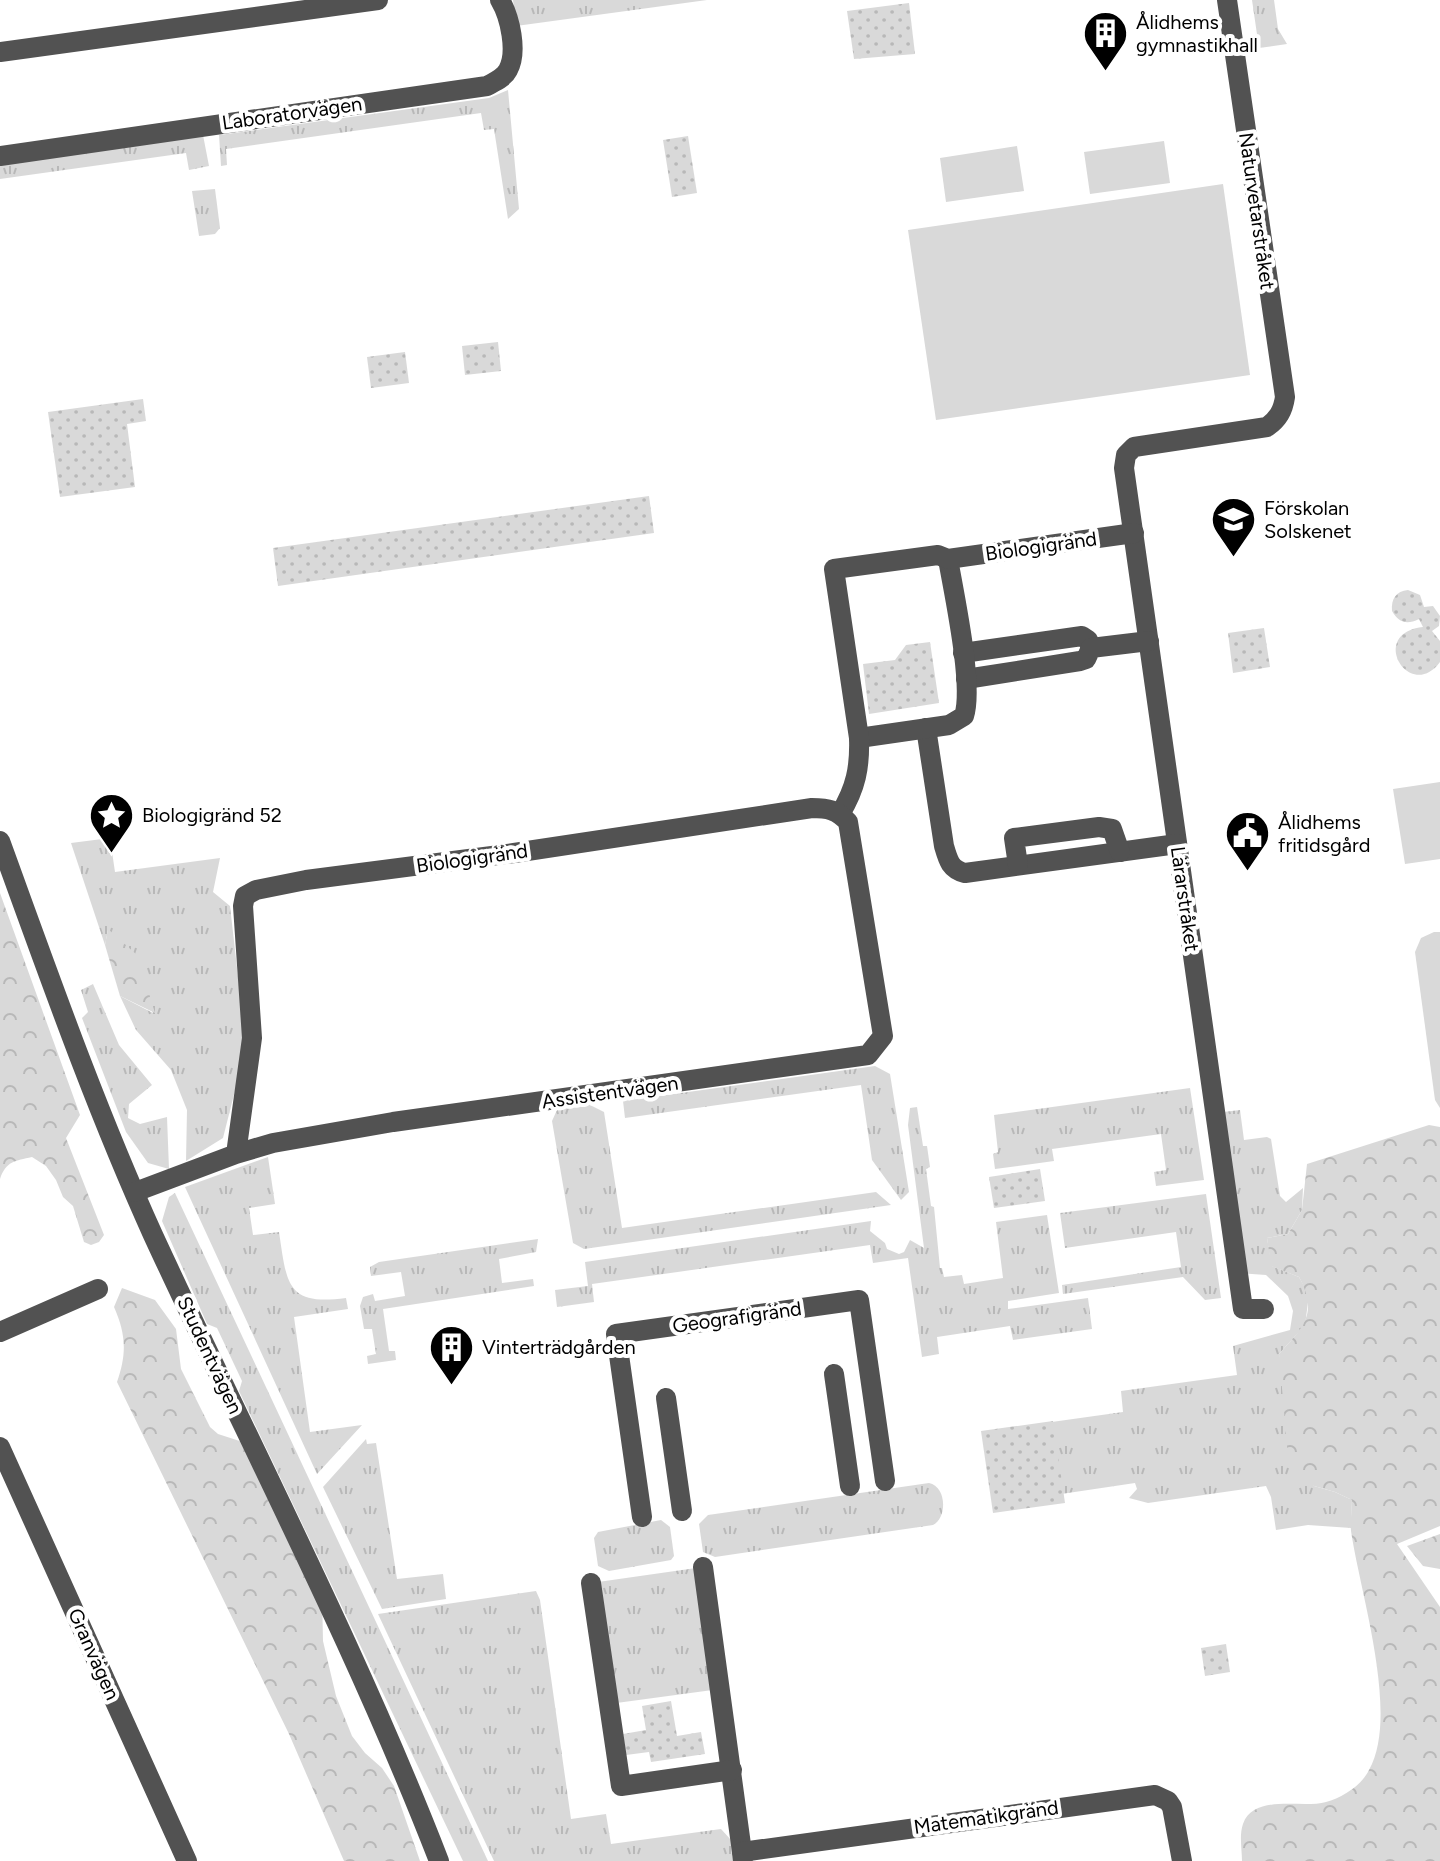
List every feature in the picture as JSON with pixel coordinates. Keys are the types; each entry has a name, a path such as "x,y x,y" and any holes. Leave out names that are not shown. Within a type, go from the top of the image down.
{"street":[{"path":"0,52 378,0"},
{"name":"Laboratorvägen","path":"0,156 487,86 499,80 508,70 512,55 506,10 500,0"},
{"name":"Naturvetarstråket","path":"1124,468 1126,455 1134,447 1267,427 1276,420 1285,397 1227,0"},
{"name":"Lärarstråket","path":"1124,468 1243,1309 1264,1309"},
{"name":"Biologigränd","path":"236,1154 252,1038 243,906 245,896 256,890 306,880 514,853 812,808 827,808 840,814 853,793 860,765 859,738 834,569 938,555 948,559 1134,533"},
{"path":"859,738 949,725 964,716 968,706 966,679 948,559"},
{"path":"963,653 1082,636 1091,648 1086,659 1080,661 966,679"},
{"path":"1091,648 1149,641"},
{"path":"926,728 948,862 955,870 965,873 1177,844"},
{"name":"Assistentvägen","path":"135,1192 273,1143 393,1122 868,1055 883,1036 851,834 848,822 840,814"},
{"name":"Studentvägen","path":"0,841 95,1098 135,1192 360,1673 439,1861"},
{"path":"0,1332 98,1289"},
{"name":"Geografigränd","path":"642,1517 616,1334 859,1300 885,1481"},
{"path":"834,1374 850,1486"},
{"path":"666,1398 682,1511"},
{"name":"Granvägen","path":"0,1447 187,1861"},
{"name":"Matematikgränd","path":"703,1567 742,1857 1155,1795 1162,1797 1172,1807 1182,1861"},
{"path":"591,1583 621,1786 732,1770"}],"green space":[{"path":"513,0 707,0 516,26"},
{"path":"1252,0 1274,0 1278,29 1287,44 1259,48"},
{"path":"909,3 915,54 854,59 847,11"},
{"path":"508,90 519,209 508,219 494,129 484,130 481,113 226,149 227,165 221,166 219,135 489,98"},
{"path":"203,135 209,166 189,170 186,153 0,179 0,165"},
{"path":"688,136 697,193 672,197 663,140"},
{"path":"1164,141 1170,183 1090,194 1084,152"},
{"path":"1017,146 1024,191 946,202 940,158"},
{"path":"1223,184 1250,375 936,420 908,230"},
{"path":"215,189 220,228 215,234 199,236 192,191"},
{"path":"498,342 501,371 465,375 462,346"},
{"path":"405,352 409,383 371,388 367,357"},
{"path":"143,399 146,421 127,424 135,487 60,497 48,412"},
{"path":"649,496 654,533 278,586 273,548"},
{"path":"1408,590 1420,595 1424,607 1433,606 1440,616 1439,626 1432,631 1440,641 1440,662 1428,673 1417,675 1407,671 1399,662 1396,652 1398,641 1406,632 1423,627 1419,619 1404,622 1392,611 1395,596"},
{"path":"1264,628 1270,667 1233,673 1228,633"},
{"path":"930,642 939,703 869,714 863,664 895,660 906,645"},
{"path":"1440,782 1440,859 1405,864 1393,789"},
{"path":"110,838 115,872 220,858 213,892 230,906 246,1047 223,1138 186,1161 187,1110 171,1070 136,1030 120,996 153,1013 108,930 105,945 71,843"},
{"path":"0,893 80,1115 66,1138 104,1235 99,1242 91,1245 84,1242 73,1206 63,1197 46,1166 32,1157 21,1160 8,1165 0,1179"},
{"path":"108,929 137,955 155,1013 120,996 105,945"},
{"path":"1440,932 1440,1108 1435,1100 1415,952 1421,938"},
{"path":"93,984 119,1045 152,1085 129,1104 128,1118 140,1124 167,1117 169,1169 148,1163 126,1132 82,1018 88,1012 81,990"},
{"path":"875,1066 890,1074 909,1192 901,1200 872,1160 861,1085 625,1118 623,1101"},
{"path":"1190,1088 1204,1180 1156,1186 1154,1172 1166,1170 1161,1134 1052,1149 1054,1161 995,1169 993,1154 998,1152 994,1115"},
{"path":"588,1104 604,1112 622,1228 876,1192 891,1205 584,1249 573,1243 552,1121 557,1110"},
{"path":"917,1107 923,1146 927,1146 930,1167 926,1169 931,1206 934,1207 940,1268 944,1277 962,1275 964,1284 1003,1278 996,1222 1047,1215 1059,1293 1008,1301 1008,1309 1088,1298 1092,1329 1013,1340 1010,1326 937,1337 939,1354 922,1357 908,1258 873,1263 870,1245 592,1284 594,1302 557,1307 555,1290 588,1286 585,1262 871,1221 870,1231 885,1243 887,1249 899,1254 904,1252 910,1240 924,1248 908,1125 910,1108"},
{"path":"1240,1110 1244,1140 1271,1139 1280,1196 1286,1202 1303,1188 1302,1210 1288,1234 1267,1238 1272,1266 1299,1277 1309,1295 1305,1325 1279,1354 1314,1486 1352,1500 1351,1528 1308,1525 1276,1530 1271,1497 1266,1486 1148,1503 1129,1498 1137,1489 1135,1483 1015,1501 994,1430 1123,1412 1121,1391 1237,1375 1233,1346 1290,1330 1293,1311 1288,1296 1266,1275 1238,1273 1215,1113"},
{"path":"1429,1125 1440,1127 1440,1526 1397,1544 1440,1607 1440,1861 1242,1861 1243,1824 1257,1808 1326,1802 1345,1794 1362,1781 1377,1746 1381,1718 1375,1653 1351,1531 1352,1500 1314,1486 1288,1457 1279,1354 1306,1319 1308,1301 1299,1277 1271,1266 1267,1238 1288,1234 1302,1210 1307,1164"},
{"path":"268,1157 275,1204 249,1208 253,1235 279,1232 284,1265 293,1288 311,1298 346,1298 348,1309 294,1317 310,1432 362,1425 317,1474 185,1187"},
{"path":"1040,1169 1045,1201 994,1208 989,1177"},
{"path":"175,1193 488,1861 463,1861 239,1391 242,1381 217,1328 207,1324 162,1221 169,1197"},
{"path":"1206,1194 1221,1298 1205,1300 1183,1277 1063,1294 1062,1285 1181,1267 1176,1232 1065,1248 1060,1213"},
{"path":"538,1239 536,1252 499,1259 502,1283 533,1279 534,1286 383,1309 389,1351 395,1351 396,1360 368,1364 367,1356 376,1354 372,1329 364,1329 360,1306 363,1297 373,1294 375,1301 405,1296 401,1272 371,1276 370,1267 379,1262"},
{"path":"122,1288 155,1300 176,1329 181,1369 210,1427 218,1434 252,1445 322,1594 323,1641 336,1696 352,1736 394,1786 420,1861 344,1861 289,1734 117,1382 124,1344 114,1307"},
{"path":"1053,1421 1065,1503 993,1513 981,1431"},
{"path":"366,1439 367,1444 376,1443 397,1579 443,1574 446,1599 382,1609 323,1487"},
{"path":"929,1483 939,1490 943,1502 941,1515 933,1525 715,1557 703,1552 699,1524 708,1515"},
{"path":"661,1520 670,1527 674,1556 671,1560 609,1571 598,1566 594,1538 598,1532"},
{"path":"1440,1534 1440,1569 1423,1566 1407,1546"},
{"path":"703,1567 720,1689 609,1704 591,1583"},
{"path":"536,1591 540,1600 571,1819 606,1814 611,1844 721,1829 742,1852 743,1861 494,1861 378,1614"},
{"path":"1226,1644 1230,1672 1205,1676 1201,1648"},
{"path":"671,1701 677,1736 701,1732 705,1754 651,1762 649,1752 626,1755 623,1734 646,1730 642,1706"}],"place":[{"name":"Ålidhems gymnastikhall","path":"1105,72"},
{"name":"Förskolan Solskenet","path":"1233,559"},
{"name":"Biologigränd 52","path":"111,854"},
{"name":"Ålidhems fritidsgård","path":"1247,872"},
{"name":"Vinterträdgården","path":"451,1386"}]}
